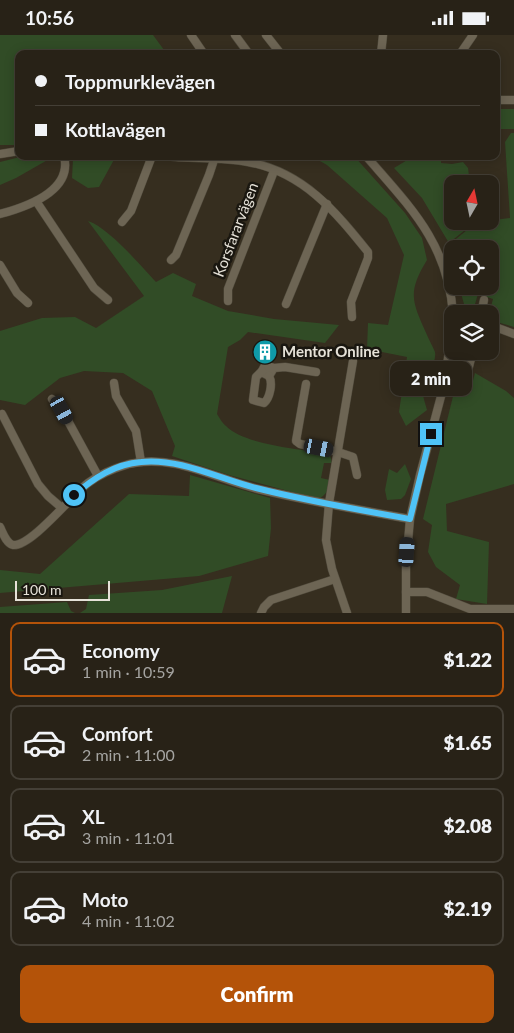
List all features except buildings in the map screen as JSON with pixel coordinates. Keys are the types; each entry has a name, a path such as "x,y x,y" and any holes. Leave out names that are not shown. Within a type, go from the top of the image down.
{"street":[{"path":"191,35 201,50"},
{"path":"236,35 246,50"},
{"path":"266,35 278,50"},
{"path":"381,50 383,35"},
{"path":"463,50 473,35"},
{"path":"500,100 514,100"},
{"path":"0,154 15,152"},
{"path":"0,214 36,201 52,190 63,177 64,160"},
{"path":"122,222 131,211 150,160"},
{"path":"171,260 180,247 214,160"},
{"name":"Korsfararvägen","path":"226,160 249,162 304,185 342,219 368,252 368,258 351,302 352,317"},
{"path":"369,160 425,227 442,259 450,286 452,305"},
{"name":"Korsfararvägen","path":"228,301 228,289 274,171"},
{"path":"36,201 94,288 108,300"},
{"path":"286,303 326,204"},
{"path":"0,265 17,293 28,303"},
{"path":"483,305 484,300"},
{"path":"499,328 514,334"},
{"path":"406,613 406,564 410,519 444,385 448,360"},
{"path":"464,386 471,360"},
{"path":"347,613 335,579 326,540 329,503 354,361"},
{"path":"266,373 264,367 268,366 274,369 285,367 316,373"},
{"path":"114,383 116,396 136,431 141,462"},
{"path":"306,384 296,441 300,444 353,457 357,475"},
{"path":"52,399 62,410 98,477"},
{"path":"2,414 38,484 62,508"},
{"path":"0,527 8,542 13,545 18,544 53,520 74,495 98,477 122,466 141,462 169,463 255,488 410,519"},
{"path":"261,613 271,600 335,579"},
{"path":"406,592 427,592 470,609 514,609"}],"green space":[{"path":"0,35 153,35 164,50 15,50 15,145 0,145"},
{"path":"500,109 514,109 514,129 500,129"},
{"path":"511,133 514,133 514,327 499,323 499,305 491,305 493,299 481,295 499,295 499,240 455,240 467,230 499,230 499,219 510,218 505,142"},
{"path":"15,158 15,160 48,160 0,185 0,162"},
{"path":"73,160 114,160 99,187 88,188 72,178"},
{"path":"318,160 358,160 405,213 422,238 427,260 416,281 414,297 418,314 435,352 435,356 433,364 424,377 422,384 427,410 406,426 399,412 407,357 367,349 368,323 388,325 404,255 387,218 327,165"},
{"path":"407,160 441,160 441,163 452,164 463,162 468,168 469,175 444,175 444,230 465,230 453,240 447,240 422,198 394,168"},
{"path":"88,221 115,239 156,282 173,273 196,284 192,296 228,311 274,319 339,325 325,343 248,332 240,340 228,347 217,414 226,426 246,438 287,448 330,455 332,463 324,463 321,478 330,480 324,496 318,499 229,475 172,456 175,446 152,391 123,373 84,371 60,378 25,405 0,400 0,331 42,318 75,317 96,328 144,296"},
{"path":"462,295 478,295 475,305 464,304"},
{"path":"475,373 506,391 514,398 514,484 446,504 447,531 489,542 487,604 456,599 460,585 436,567 428,552 432,525 423,519 455,388 470,392"},
{"path":"405,464 411,479 405,495 401,499 387,500 385,490 389,469 397,473"},
{"path":"190,475 270,498 271,528 268,556 199,576 0,593 0,570 40,574 129,494 189,496"},
{"path":"232,576 222,613 80,613 86,609 89,595 162,590"},
{"path":"67,602 71,611 75,613 0,613 0,607"}],"place":[{"name":"Mentor Online","path":"265,352"}],"route":[{"path":"74,495 88,483 110,471 122,466 154,461 184,466 255,488 410,519 431,434"}]}
